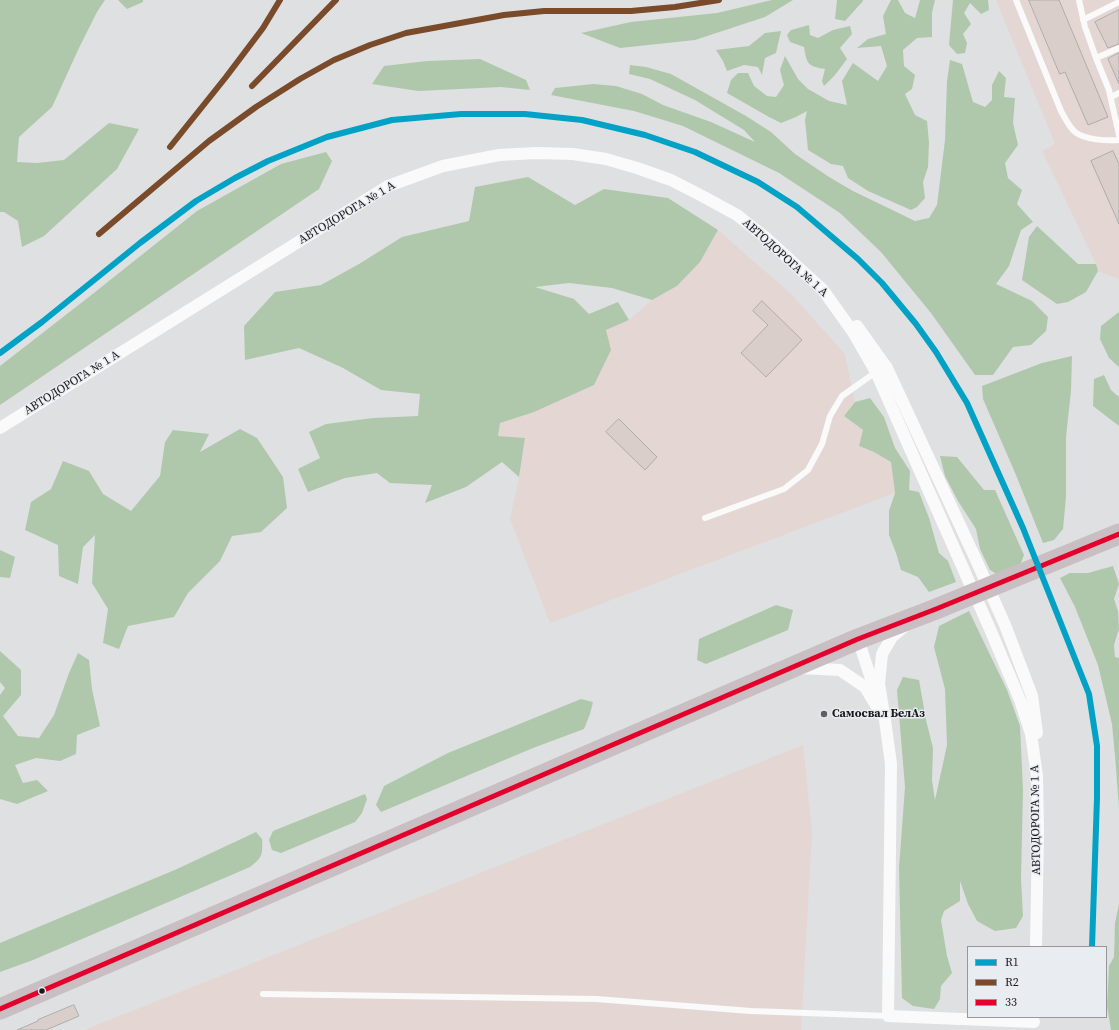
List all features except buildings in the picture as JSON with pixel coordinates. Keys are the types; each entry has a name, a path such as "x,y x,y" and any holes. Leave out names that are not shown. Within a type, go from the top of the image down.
{"highway":[{"path":"0,1009 858,639 1119,534"}],"street":[{"name":"АВТОДОРОГА № 1 А","path":"0,428 388,186 443,166 499,155 536,153 573,154 606,159 671,180 737,215 766,238 823,290 853,332 876,372 990,629 1020,700 1031,734 1037,776 1038,832 1036,946"},
{"path":"823,290 860,329 887,368 1005,625 1032,696 1037,732 1037,776"},
{"path":"919,615 892,637 882,654 879,684 891,764 888,1016 1034,1023"},
{"path":"858,639 885,720"},
{"path":"791,668 840,670 865,687 885,720"}],"lane":[{"path":"1016,0 1061,111 1068,124 1076,133 1088,138 1110,141 1119,140"},
{"path":"1079,0 1083,20 1109,90 1119,135"},
{"path":"1083,20 1119,2"},
{"path":"1096,58 1119,48"},
{"path":"1111,97 1119,93"},
{"path":"704,518 784,489 808,470 822,444 830,416 842,396 876,372"},
{"path":"263,994 596,999 752,1012 888,1016"}],"shaded area":[{"path":"996,0 1119,0 1119,279 1098,271 1042,151 1055,144"},
{"path":"718,230 792,295 845,354 855,402 844,416 863,430 859,446 891,461 895,493 550,623 510,519 525,439 498,436 499,423 534,412 606,330 629,320 652,300 677,286 700,262"},
{"path":"803,745 812,832 801,1030 84,1030"}],"green space":[{"path":"0,0 105,0 97,12 79,48 52,107 19,137 17,162 37,163 64,160 109,123 139,129 117,169 44,236 22,247 18,221 4,212 0,212"},
{"path":"118,0 143,0 143,2 127,9"},
{"path":"772,0 793,0 765,17 695,40 620,48 581,33 631,22 717,13"},
{"path":"837,0 863,1 845,21 835,19"},
{"path":"891,0 898,0 905,13 915,18 920,0 935,0 932,13 932,37 917,38 903,50 904,66 915,75 912,89 905,94 915,115 927,121 929,142 928,167 923,182 925,198 917,207 911,210 868,191 848,178 843,166 831,164 808,150 805,120 807,111 781,123 727,93 731,80 738,73 748,73 754,86 767,96 776,97 784,85 780,70 785,56 798,79 808,89 829,101 847,105 842,81 853,63 878,81 887,66 881,46 857,48 868,39 886,34 883,16"},
{"path":"953,0 988,0 989,10 981,14 970,3 964,13 971,24 963,34 967,43 965,53 957,54 949,45"},
{"path":"809,25 810,35 818,38 833,30 850,26 852,34 840,48 847,59 835,75 824,86 822,81 825,69 811,65 807,61 804,47 790,42 787,35 791,30"},
{"path":"781,31 776,53 765,58 762,75 758,67 744,65 727,71 716,50 749,46 765,33"},
{"path":"480,59 526,80 530,90 501,87 418,91 372,84 384,66 427,61"},
{"path":"950,60 962,64 973,102 985,107 992,100 992,85 999,71 1006,78 1004,97 1015,98 1013,123 1018,145 1005,163 1008,178 1022,190 1017,204 1033,222 1021,230 1009,266 996,284 1032,301 1048,317 1046,331 1031,345 1013,347 993,375 975,375 931,313 881,252 840,213 779,173 683,126 634,111 551,95 555,88 593,84 616,86 642,94 663,105 711,122 755,142 744,130 695,100 650,79 629,74 630,65 646,67 671,74 746,116 771,132 795,154 829,177 853,191 915,221 929,218 937,205 945,140 947,81"},
{"path":"326,152 332,161 319,189 0,405 0,366 197,211 281,164"},
{"path":"528,177 575,205 604,189 668,198 718,230 700,262 677,286 652,300 612,288 569,283 535,287 574,299 589,314 618,302 629,320 606,330 611,350 594,385 534,412 500,423 498,436 525,438 519,477 502,462 466,487 425,503 432,485 390,483 377,473 345,478 308,492 298,469 320,458 309,432 326,424 373,418 418,416 420,394 381,390 343,368 299,348 245,360 244,326 275,292 321,285 359,264 402,237 469,221 475,187"},
{"path":"1037,226 1078,264 1096,264 1098,271 1086,292 1068,302 1057,304 1022,280 1029,237"},
{"path":"1119,312 1119,367 1109,358 1100,339 1101,326"},
{"path":"1072,356 1071,391 1066,437 1066,497 1063,529 1054,540 1043,543 1016,475 983,399 982,386 1042,363"},
{"path":"1104,375 1111,390 1119,397 1119,426 1093,406 1094,379"},
{"path":"870,398 884,417 895,448 910,471 909,490 919,492 929,518 939,553 948,561 956,582 929,592 918,577 901,570 889,535 889,511 895,493 891,462 874,452 859,446 863,430 844,416 855,402"},
{"path":"240,429 257,438 283,477 287,508 261,532 232,536 220,561 188,593 174,617 128,626 119,649 103,643 108,609 92,583 95,535 83,547 78,584 59,576 58,545 25,530 31,502 51,489 63,461 89,471 103,494 131,511 160,476 165,442 173,430 209,434 200,452"},
{"path":"940,456 957,457 984,490 995,490 1024,555 1019,568 1000,576 990,570 980,549 976,529 958,501 945,476"},
{"path":"0,550 15,557 10,578 0,577"},
{"path":"1113,566 1119,584 1114,599 1118,611 1119,629 1114,645 1115,657 1119,658 1119,808 1112,724 1098,665 1075,607 1060,578 1070,573 1088,573"},
{"path":"776,605 793,610 788,630 706,664 697,660 699,639"},
{"path":"969,611 1007,690 1020,726 1023,790 1021,879 1023,916 1016,928 995,931 977,921 968,904 960,881 960,901 944,911 941,920 947,956 952,973 941,986 940,999 934,1009 913,1006 902,998 899,868 905,787 897,690 903,677 919,680 926,720 933,748 932,780 935,800 947,745 945,689 934,647 939,626"},
{"path":"0,651 21,670 21,695 3,716 18,736 39,738 54,715 78,653 89,660 92,689 100,726 77,735 76,754 60,761 36,758 15,765 23,783 37,780 48,791 17,804 0,799 0,695 5,688 0,682"},
{"path":"581,699 593,702 584,729 533,748 381,812 376,805 384,786 448,753"},
{"path":"365,794 367,799 362,813 355,822 281,853 272,850 269,840 273,831"},
{"path":"256,832 262,839 262,853 257,861 250,867 33,960 0,972 0,943 177,869"},
{"path":"1119,904 1119,1030 1111,1030 1107,1006 1109,966 1114,957 1115,923"}],"transit line":[{"name":"R2","path":"170,147 263,28 280,0"},
{"name":"R2","path":"252,86 336,0"},
{"name":"R2","path":"99,234 209,141 256,107 300,79 334,60 370,45 406,33 504,15 544,11 631,11 675,7 719,0"},
{"name":"R1","path":"0,353 42,322 140,243 196,201 268,161 327,137 392,120 461,114 525,114 582,120 645,135 695,152 758,182 797,207 858,259 882,283 916,324 936,352 967,403 1023,528 1089,694 1097,746 1097,798 1092,946"},
{"name":"33","path":"0,1009 858,639 936,609 1119,534"}],"place":[{"name":"Самосвал БелАз","path":"824,714"}]}
